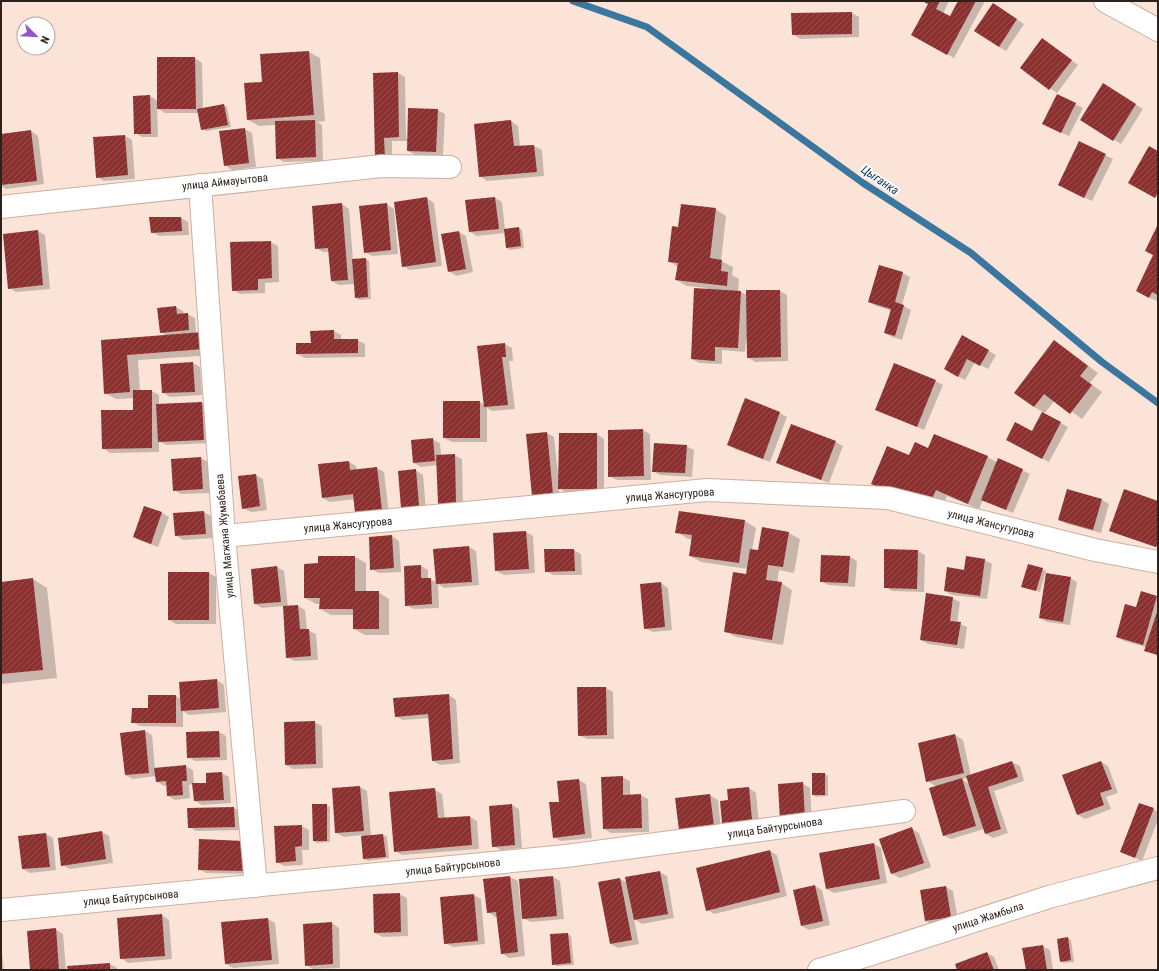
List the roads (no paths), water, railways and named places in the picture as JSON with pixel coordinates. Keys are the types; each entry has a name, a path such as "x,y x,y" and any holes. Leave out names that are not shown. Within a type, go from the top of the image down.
{"street":[{"path":"1105,1 1158,30"},
{"name":"улица Аймауытова","path":"1,207 382,166 450,167"},
{"name":"улица Магжана Жумабаева","path":"200,185 224,536 256,886"},
{"name":"улица Жансугурова","path":"224,536 707,490 888,498 1095,550 1158,562"},
{"name":"улица Байтурсынова","path":"1,910 566,856 904,811"},
{"name":"улица Жамбыла","path":"819,970 862,958 1049,897 1158,868"}],"waterway":[{"name":"Цыганка","path":"573,1 647,27 863,183 971,253 1102,362 1158,403"}]}
